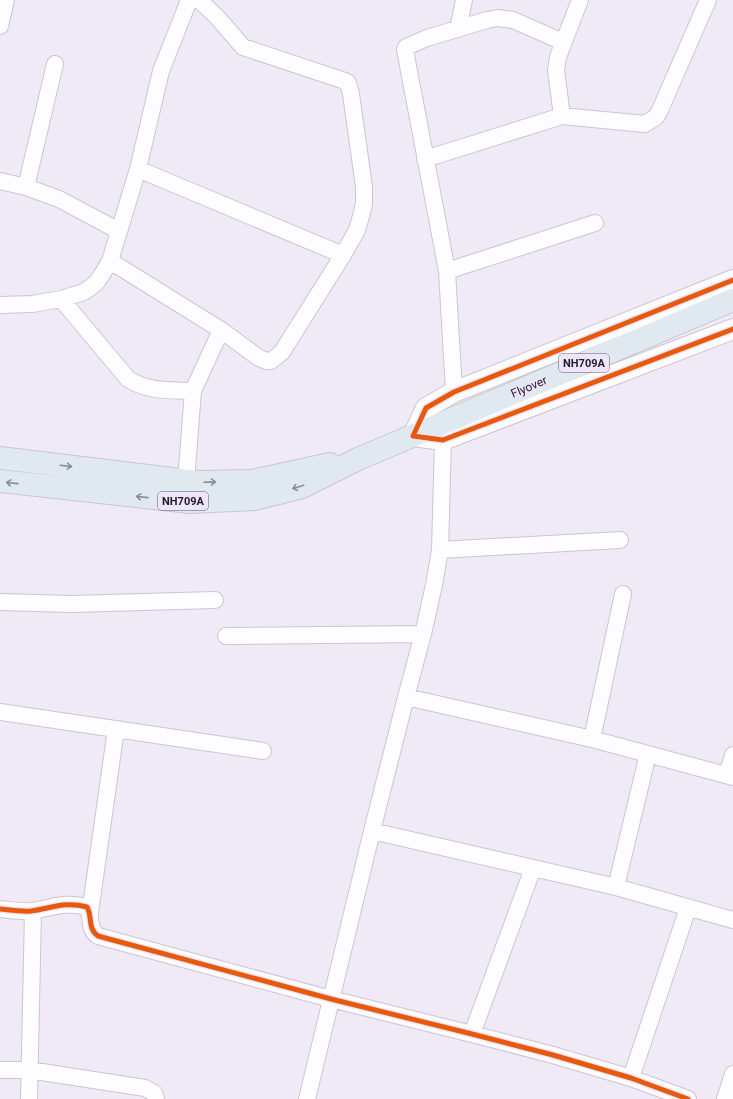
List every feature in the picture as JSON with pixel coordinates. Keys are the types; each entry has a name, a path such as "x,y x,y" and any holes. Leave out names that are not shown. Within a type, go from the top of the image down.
{"highway":[{"name":"Flyover","path":"414,436 438,433 733,300"},
{"name":"NH709A","path":"0,481 190,502 254,499 302,486 358,459 414,436"},
{"name":"NH709A","path":"0,458 197,482 252,481 294,471 358,459"}],"street":[{"path":"0,26 6,0"},
{"path":"0,305 32,304 62,299 84,292 96,284 110,261 138,169 161,71 189,0"},
{"path":"110,261 221,330 259,358 266,361 271,361 282,352 357,230 364,204 364,187 351,94 348,83 243,47 218,18 199,0"},
{"path":"458,29 464,0"},
{"path":"562,116 556,70 558,57 580,0"},
{"path":"425,159 562,116 645,124 652,120 660,110 708,0"},
{"path":"454,392 447,271 405,50 406,47 427,38 488,20 506,18 563,42"},
{"path":"26,187 55,64"},
{"path":"138,169 343,255"},
{"path":"0,181 26,187 58,199 119,231"},
{"path":"447,271 595,223"},
{"path":"414,436 426,408 454,392 733,280"},
{"path":"62,299 128,379 137,385 147,388 193,391"},
{"path":"307,1099 434,585 440,550 438,433 733,329"},
{"path":"186,481 193,391 221,330"},
{"path":"440,550 620,540"},
{"path":"592,739 623,594"},
{"path":"0,602 71,604 215,600"},
{"path":"226,636 423,634"},
{"path":"406,697 592,739 730,776 733,754"},
{"path":"0,712 264,751"},
{"path":"116,729 90,913 91,928 98,936 331,999 472,1034 631,1078 688,1099"},
{"path":"616,886 648,754"},
{"path":"372,831 616,886 733,920"},
{"path":"472,1034 533,868"},
{"path":"0,909 32,911 70,904 87,907 90,913"},
{"path":"631,1078 688,908"},
{"path":"29,1099 32,911"},
{"path":"0,1070 29,1070 145,1088 154,1093 156,1099"},
{"path":"728,1094 733,1074"}],"cycle path":[{"path":"733,280 454,392 426,408 413,436 443,440 733,329"},
{"path":"0,909 31,911 65,905 79,905 87,907 92,930 98,936 331,999 553,1055 631,1078 688,1099"}]}
